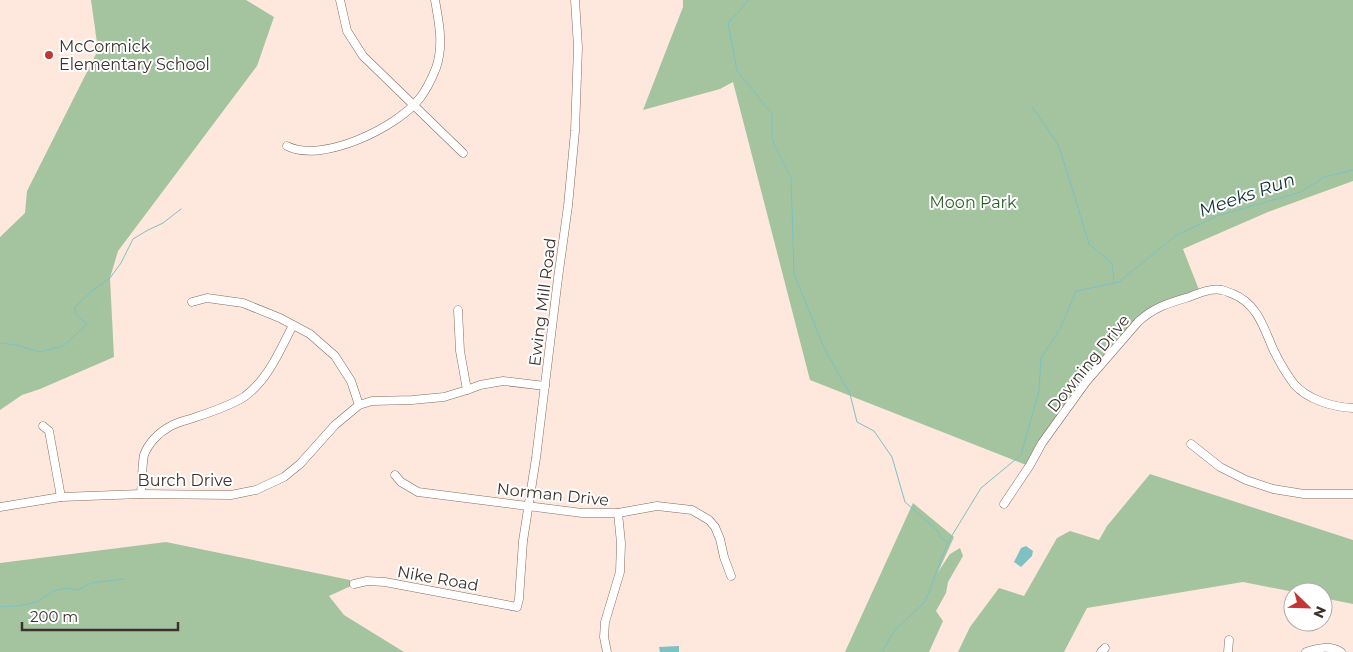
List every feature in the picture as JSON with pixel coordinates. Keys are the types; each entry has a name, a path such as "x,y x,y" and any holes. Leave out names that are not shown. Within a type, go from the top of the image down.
{"street":[{"path":"340,0 347,31 363,56 463,153"},
{"path":"287,146 292,149 320,151 354,142 398,118 413,106 428,85 436,66 441,45 435,0"},
{"name":"Ewing Mill Road","path":"517,607 523,541 536,458 576,131 578,47 576,0"},
{"name":"Downing Drive","path":"1004,504 1042,443 1086,382 1138,322 1147,313 1159,306 1202,292 1223,290 1241,298 1252,307 1261,321 1275,352 1295,384 1308,395 1325,403 1341,408 1353,408"},
{"path":"192,302 207,298 242,303 272,314 310,334 335,356 350,382 359,405"},
{"path":"458,310 460,352 467,390"},
{"path":"141,494 144,456 150,443 158,434 170,426 227,406 244,396 261,381 293,324"},
{"name":"Burch Drive","path":"0,507 61,497 141,494 231,495 256,490 284,478 300,464 335,424 359,405 379,400 412,400 444,396 480,385 503,381 545,386"},
{"path":"43,426 49,432 61,497"},
{"path":"1192,444 1220,467 1246,480 1273,489 1304,494 1353,494"},
{"name":"Norman Drive","path":"395,475 401,482 418,492 528,507 582,513 618,513 657,506 692,510 709,520 715,527 731,576"},
{"path":"608,652 604,637 606,622 620,572 622,543 618,513"},
{"name":"Nike Road","path":"354,584 367,581 385,582 517,607"},
{"path":"1228,652 1229,640"},
{"path":"1306,652 1322,647 1335,648 1341,652"}],"green space":[{"path":"91,0 246,0 274,17 257,66 118,251 110,278 114,357 22,395 0,410 0,237 25,213 27,191 98,50"},
{"name":"Moon Park","path":"683,0 1353,0 1353,181 1268,212 1183,249 1201,295 1141,317 1026,465 810,380 733,82 720,89 643,110 683,7"},
{"path":"1150,474 1353,540 1353,604 1333,600 1333,582 1283,582 1283,590 1243,582 1087,608 1064,652 958,652 970,627 999,588 1024,596 1057,538 1070,531 1099,540 1107,526"},
{"path":"913,503 954,537 938,572 950,554 960,548 963,556 948,582 946,593 936,611 943,621 929,652 845,652"},
{"path":"166,542 350,580 351,586 329,596 344,615 404,652 0,652 0,563"}],"water":[{"path":"1026,546 1033,551 1032,556 1021,567 1014,562 1021,548"},
{"path":"679,646 679,652 660,652 659,647"}],"waterway":[{"path":"747,0 728,23 737,71 772,114 772,140 791,178 794,274 825,350 850,394 857,422 874,431 892,457 905,502 937,530 941,538 948,542"},
{"path":"1032,107 1058,144 1089,244 1112,263 1114,283"},
{"name":"Meeks Run","path":"882,652 894,631 925,602 948,542 981,488 1021,455 1039,391 1041,358 1060,329 1076,291 1119,282 1175,236 1217,216 1301,192 1324,177 1353,170"},
{"path":"0,343 16,345 40,352 63,346 87,324 76,315 75,307 93,290 110,278 121,263 133,239 163,223 181,209"},
{"path":"0,607 37,602 53,591 67,588 78,590 91,583 124,579"}],"place":[{"name":"McCormick Elementary School","path":"49,55"}]}
